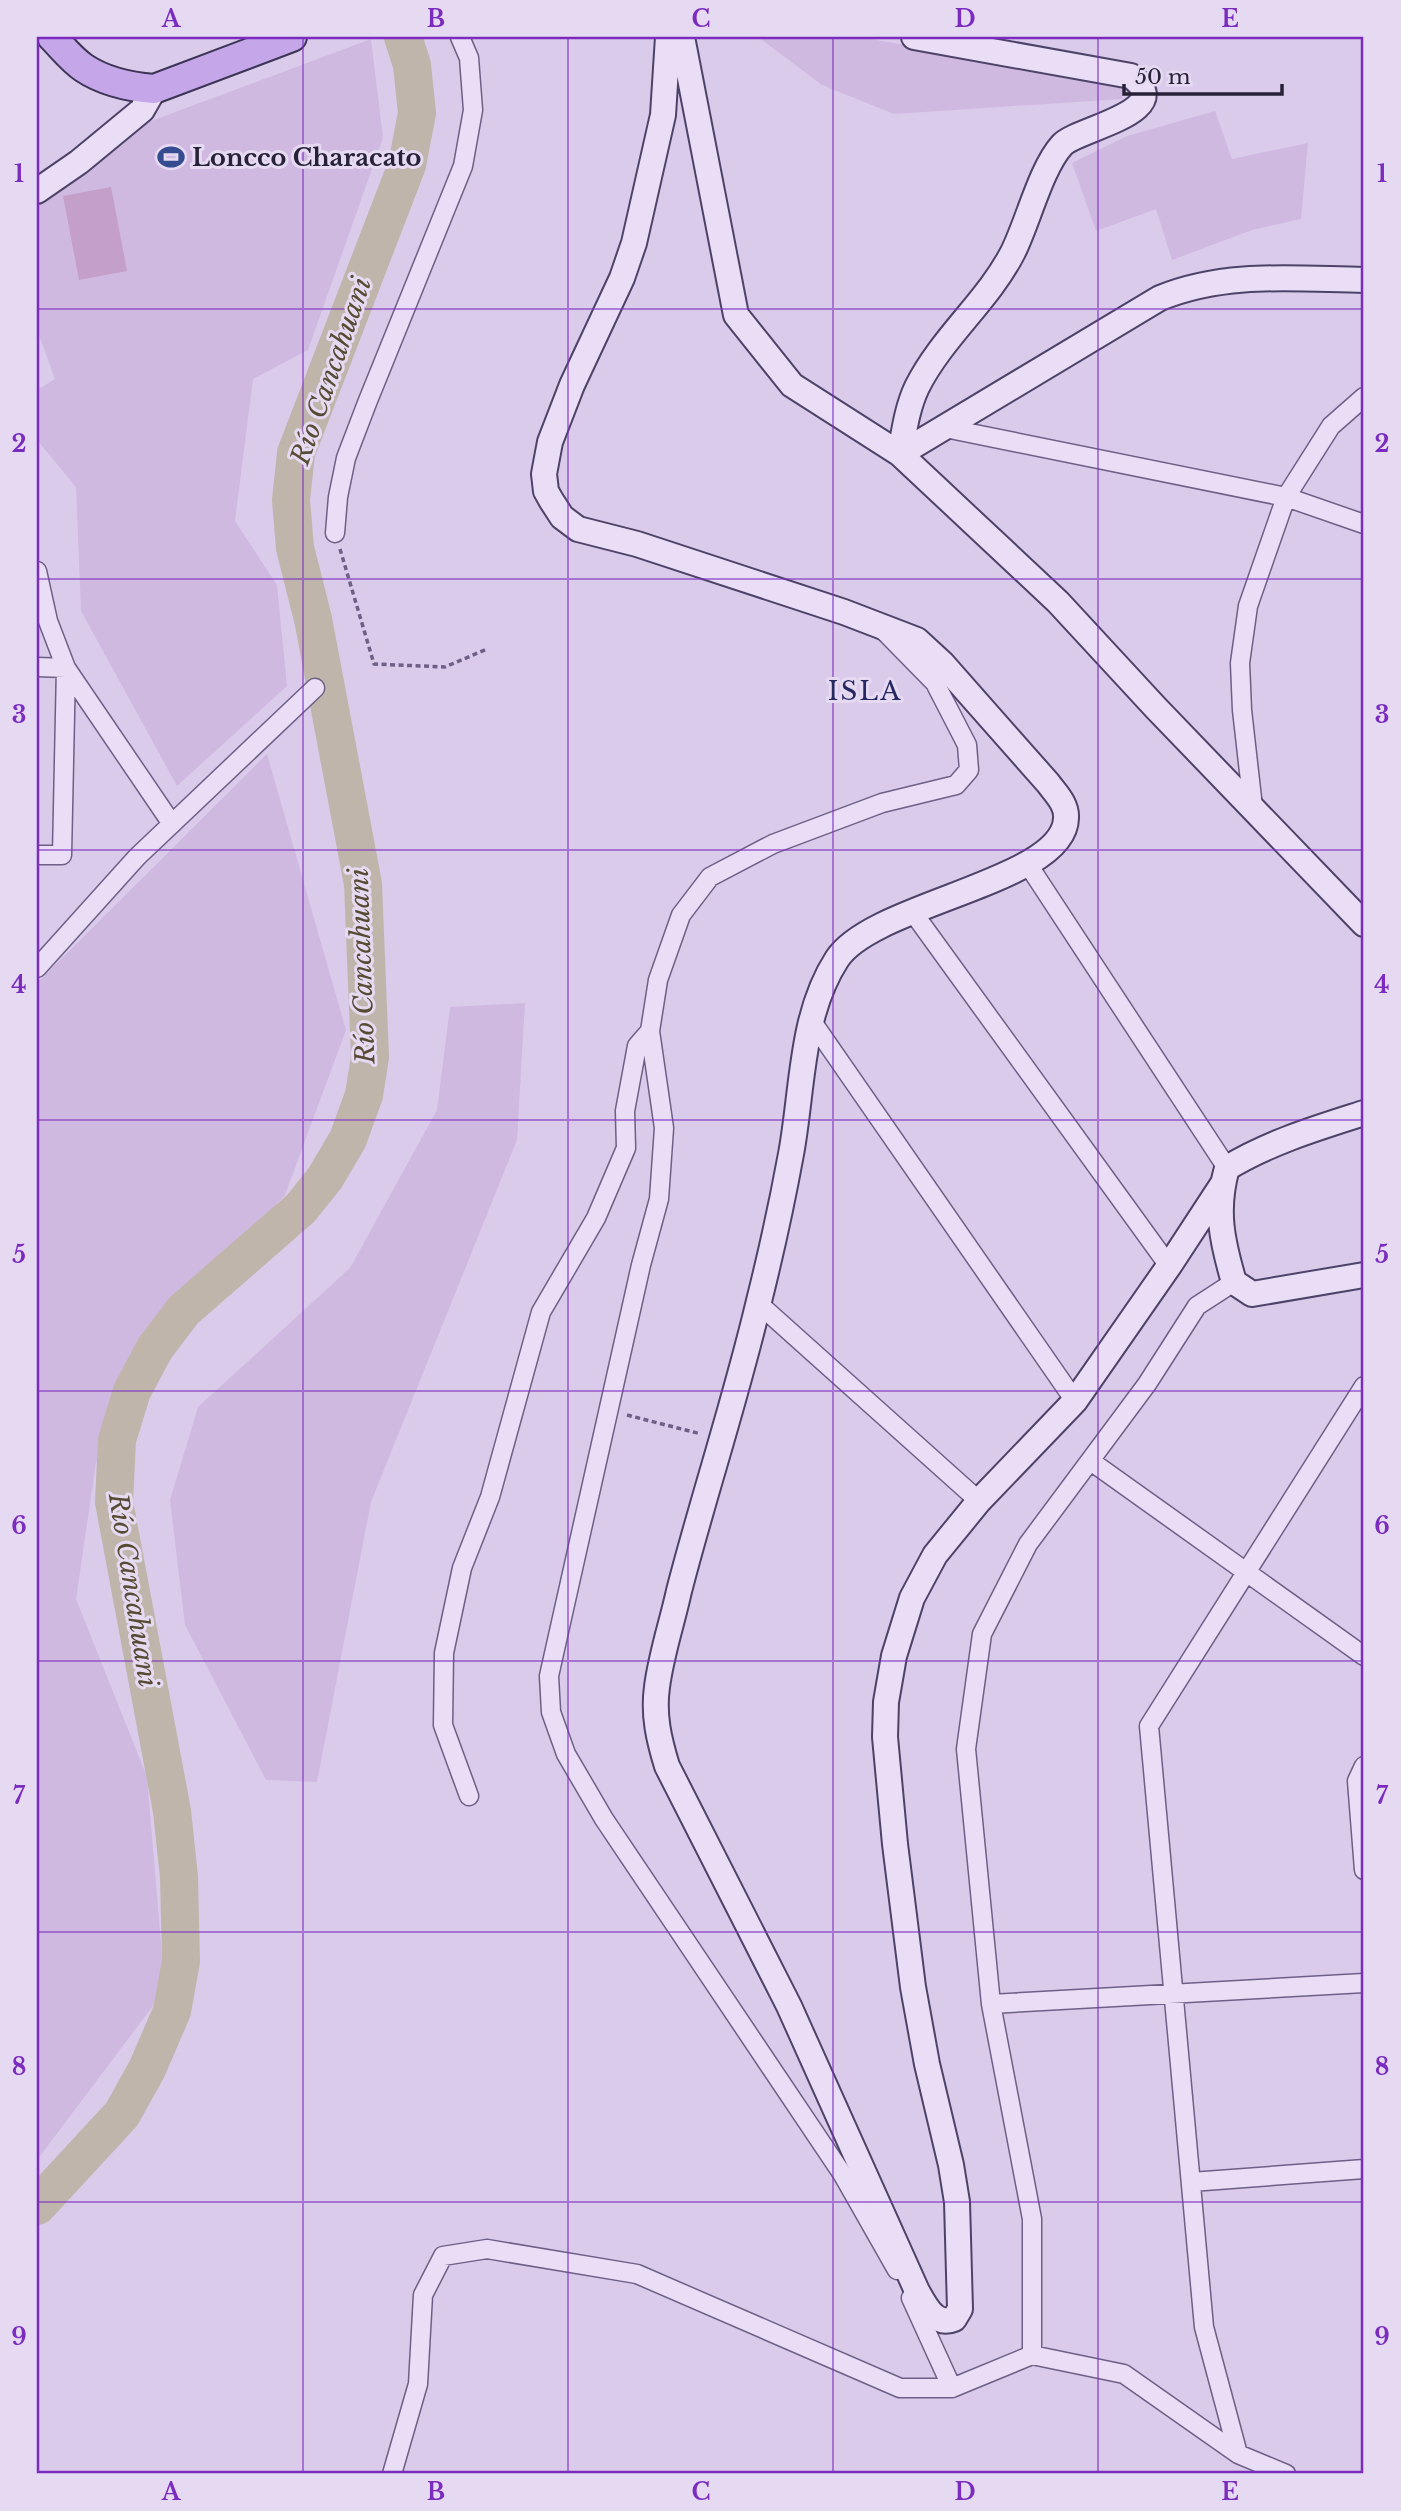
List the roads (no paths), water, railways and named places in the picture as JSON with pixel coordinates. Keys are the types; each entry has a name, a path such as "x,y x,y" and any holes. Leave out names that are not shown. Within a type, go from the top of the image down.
{"main road":[{"path":"52,37 83,68 112,82 154,89 292,37"}],"street":[{"path":"335,533 338,496 346,458 463,166 473,110 469,58 460,37"},
{"path":"668,37 663,115 634,243 622,278 572,385 550,442 544,474 546,491 562,517 578,529 637,544 844,612 916,640 935,655 1060,798 1065,808 1065,827 1053,845 1027,863 982,886 912,911 862,936 839,954 830,970 811,1020 792,1154 758,1303 684,1573 657,1686 656,1728 667,1766 789,2006 917,2291 930,2314 943,2321 950,2321 958,2314 961,2301 957,2202 913,1987 892,1818 886,1737 889,1679 901,1632 922,1578 935,1555 979,1501 1075,1401 1169,1266 1224,1177 1266,1146 1364,1113"},
{"path":"682,37 736,315 792,385 900,454 1058,602 1364,924"},
{"path":"900,454 908,411 916,389 931,363 1012,253 1057,152 1074,136 1135,110 1144,97 1143,88 1131,76 914,37"},
{"path":"37,191 79,162 142,110 154,89"},
{"path":"900,454 1160,298 1187,287 1242,278 1364,279"},
{"path":"1252,807 1240,663 1248,606 1286,497 1331,426 1364,397"},
{"path":"945,428 1286,497 1364,524"},
{"path":"37,571 48,621 66,668 172,824"},
{"path":"878,625 935,683 967,745 968,770 956,785 882,803 785,839 710,877 681,915 658,980 650,1031 664,1128 659,1199 641,1265 549,1676 551,1712 566,1754 604,1819 843,2175 908,2291 952,2388"},
{"path":"37,667 66,668"},
{"path":"37,855 62,856 66,668"},
{"path":"37,968 137,857 315,688"},
{"path":"1027,863 1224,1177 1219,1222 1234,1282 1252,1294 1364,1275"},
{"path":"912,911 1169,1266"},
{"path":"811,1020 1075,1401"},
{"path":"469,1796 443,1725 444,1653 462,1569 490,1497 541,1312 596,1218 626,1148 625,1111 637,1046 650,1031"},
{"path":"1032,2355 1031,2219 991,2004 966,1749 982,1634 1028,1545 1092,1462 1197,1307 1234,1282"},
{"path":"758,1303 979,1501"},
{"path":"1238,2454 1204,2327 1149,1726 1364,1386"},
{"path":"1092,1462 1364,1656"},
{"path":"1364,1766 1357,1781 1364,1870"},
{"path":"991,2004 1364,1983"},
{"path":"1191,2182 1364,2169"},
{"path":"392,2474 418,2384 423,2295 443,2256 487,2249 637,2274 900,2388 952,2388 1032,2355 1124,2374 1238,2454 1286,2474"}],"waterway":[{"name":"Río Cancahuani","path":"37,2206 122,2114 147,2069 172,2011 181,1961 179,1877 172,1811 114,1502 117,1440 132,1391 155,1348 184,1310 301,1208 325,1178 348,1139 364,1095 370,1057 363,884 313,619 295,548 291,500 296,453 407,165 417,113 412,65 403,37"}],"place":[{"name":"Loncco Characato","path":"171,157"}],"district":[{"name":"ISLA","path":"865,691"}]}
